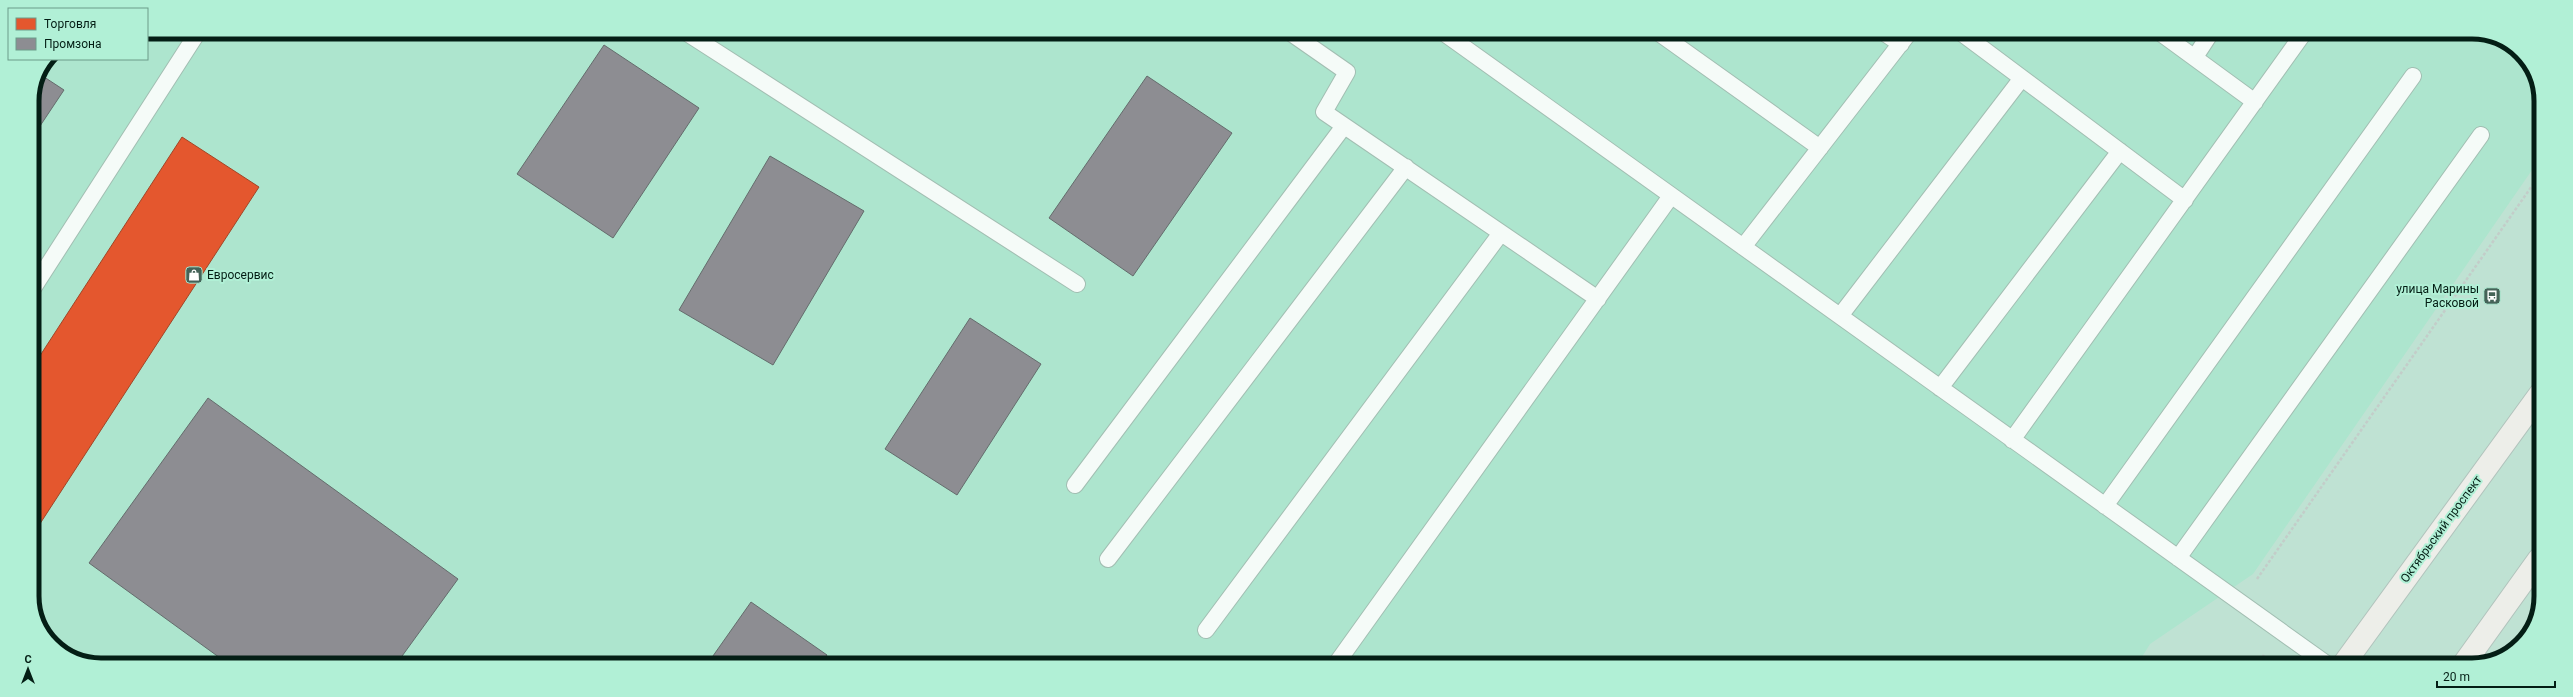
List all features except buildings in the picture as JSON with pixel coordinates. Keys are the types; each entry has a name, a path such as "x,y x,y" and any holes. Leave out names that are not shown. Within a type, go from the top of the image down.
{"main road":[{"name":"Октябрьский проспект","path":"2347,658 2534,402"},
{"path":"2468,658 2534,566"}],"lane":[{"path":"39,279 193,39"},
{"path":"696,39 1077,284"},
{"path":"1300,39 1347,72 1324,112 1598,299"},
{"path":"1452,39 2318,658"},
{"path":"1666,39 1820,148"},
{"path":"1743,248 1904,39"},
{"path":"1970,39 2184,200"},
{"path":"2169,39 2255,102"},
{"path":"2195,57 2207,39"},
{"path":"2012,440 2299,39"},
{"path":"2105,506 2413,76"},
{"path":"1840,316 2022,78"},
{"path":"1075,485 1344,126"},
{"path":"2178,558 2481,135"},
{"path":"1940,388 2120,151"},
{"path":"1108,560 1406,168"},
{"path":"1340,658 1671,196"},
{"path":"1206,630 1501,233"}],"path":[{"path":"2240,602 2534,182"}],"shaded area":[{"path":"148,39 2472,39 2488,41 2506,49 2521,63 2528,74 2533,89 2534,167 2253,574 2150,644 2141,658 101,658 85,656 70,650 54,637 44,620 39,600 40,89 49,67 55,60 148,60"}],"place":[{"name":"Евросервис","path":"194,275"},
{"name":"улица Марины Расковой","path":"2492,296"}]}
